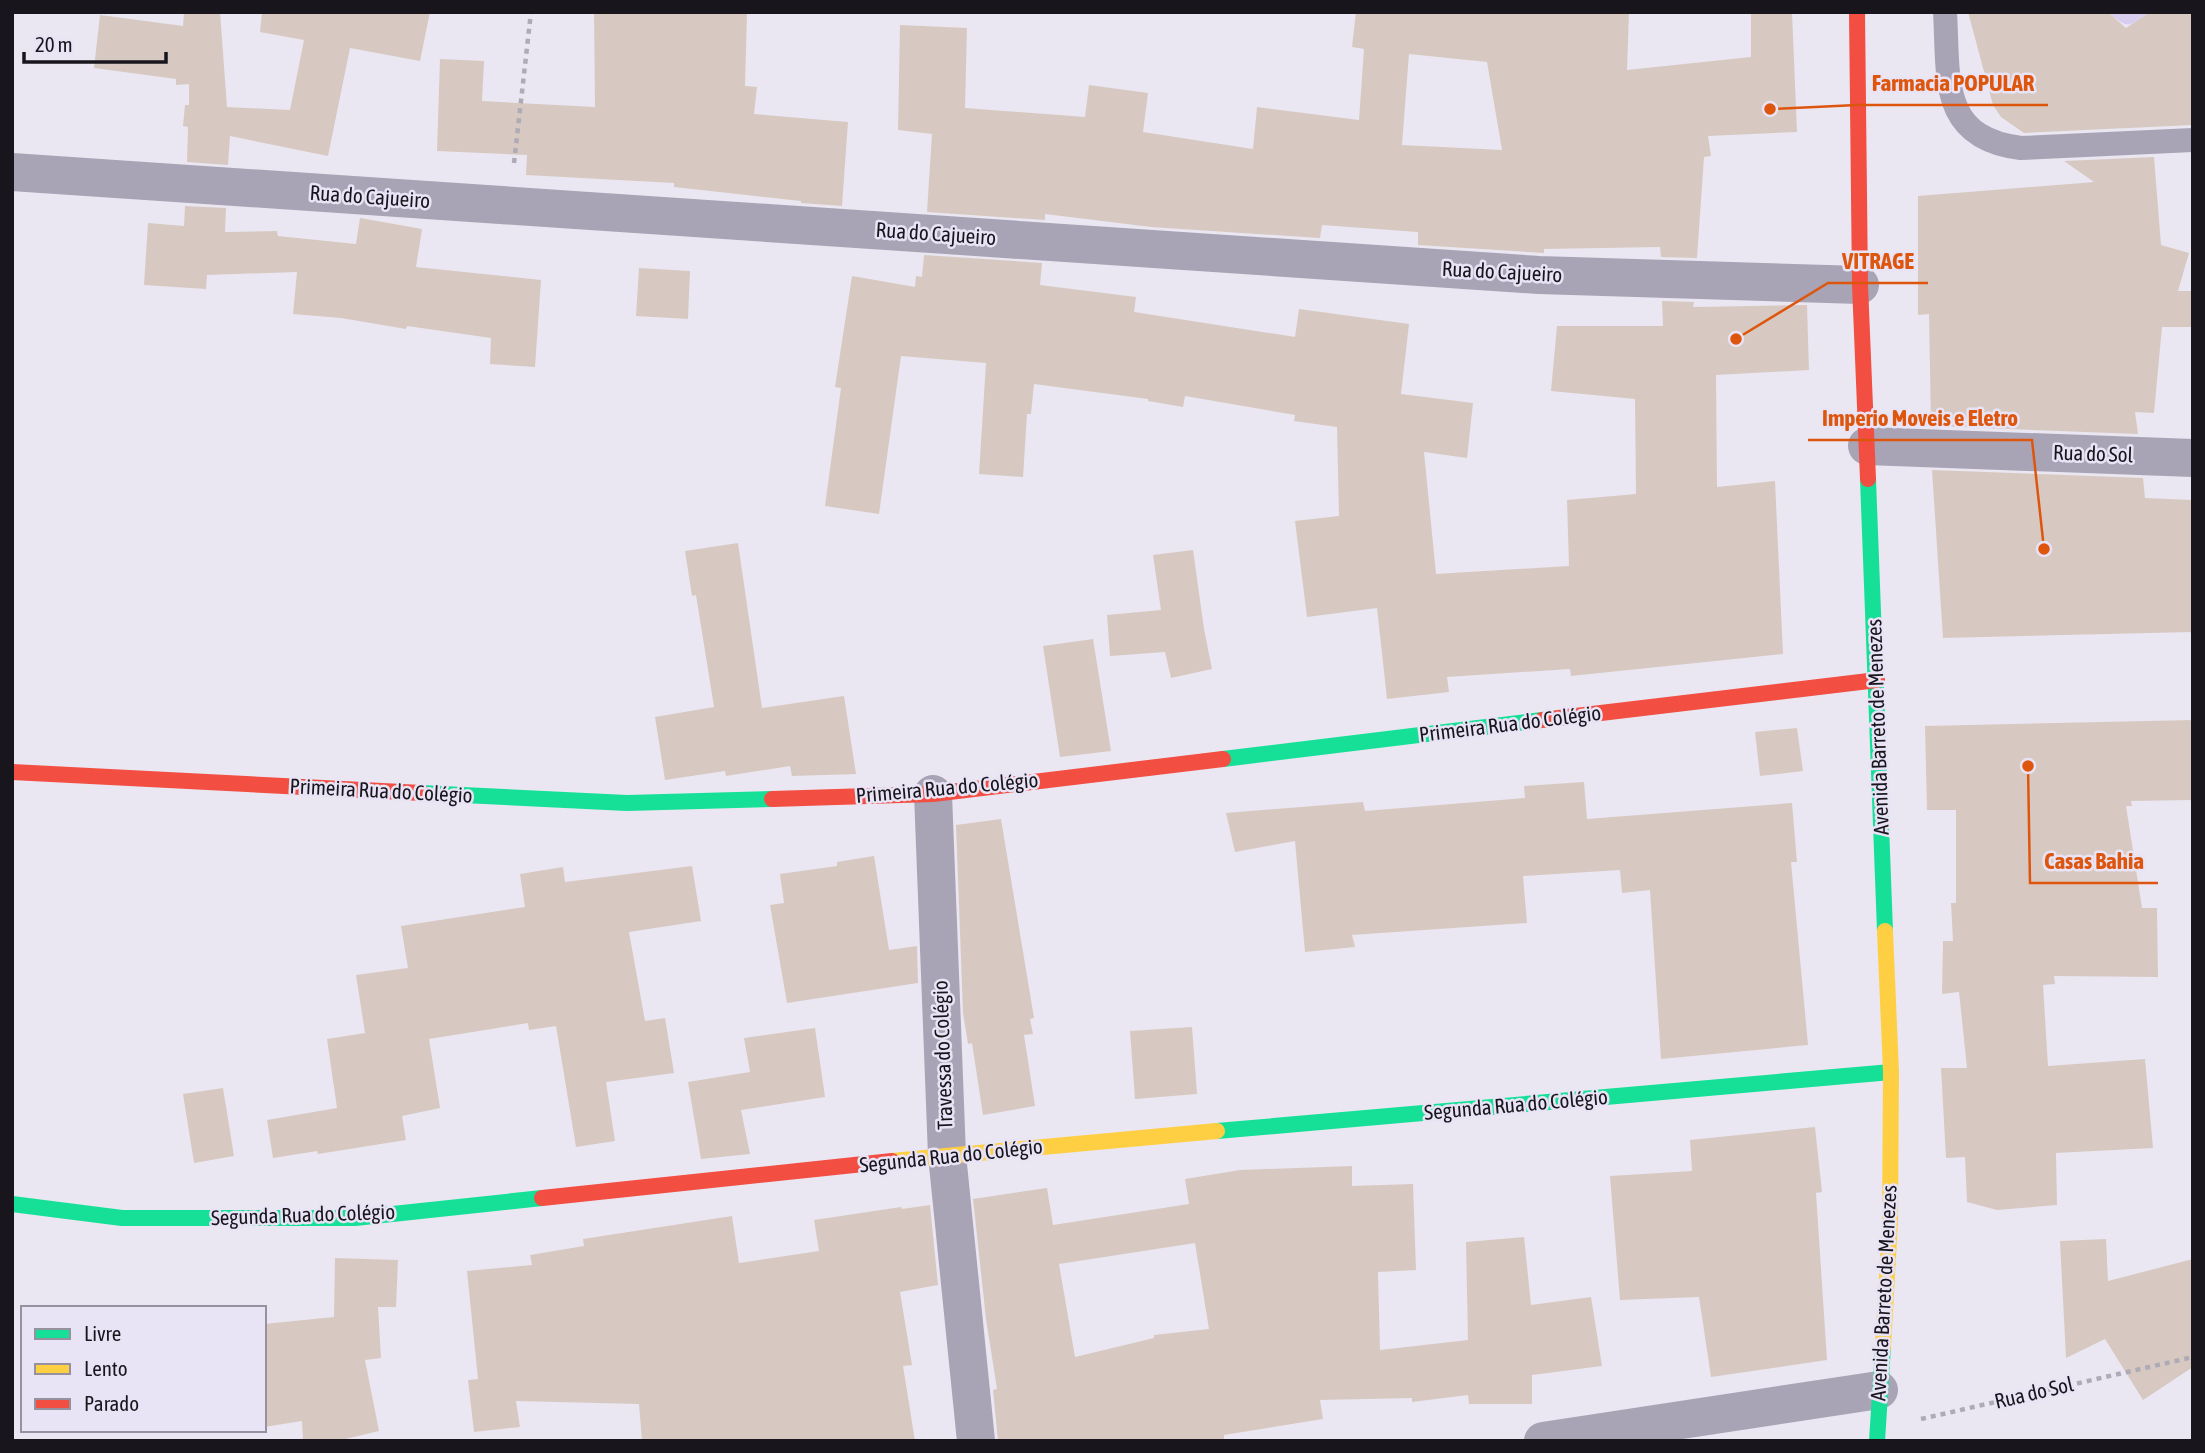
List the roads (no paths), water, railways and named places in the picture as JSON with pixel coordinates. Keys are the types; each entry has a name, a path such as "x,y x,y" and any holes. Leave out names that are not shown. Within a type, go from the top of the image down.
{"street":[{"name":"Avenida Barreto de Menezes","path":"1857,12 1860,285 1891,1072 1890,1221 1876,1435"},
{"name":"Rua do Cajueiro","path":"12,172 1539,275 1860,285"},
{"name":"Rua do Sol","path":"1867,446 2193,458"},
{"name":"Primeira Rua do Colégio","path":"12,772 627,803 933,794 1877,680"},
{"name":"Travessa do Colégio","path":"933,794 947,1155 976,1441"},
{"name":"Segunda Rua do Colégio","path":"12,1204 122,1218 355,1218 947,1155 1891,1072"},
{"path":"1543,1441 1879,1391"}],"lane":[{"path":"1945,12 1950,94 1957,113 1983,138 2001,146 2021,148 2193,140"}],"place":[{"name":"Farmacia POPULAR","path":"1770,109"},
{"name":"VITRAGE","path":"1736,339"},
{"name":"Imperio Moveis e Eletro","path":"2044,549"},
{"name":"Casas Bahia","path":"2028,766"}]}
